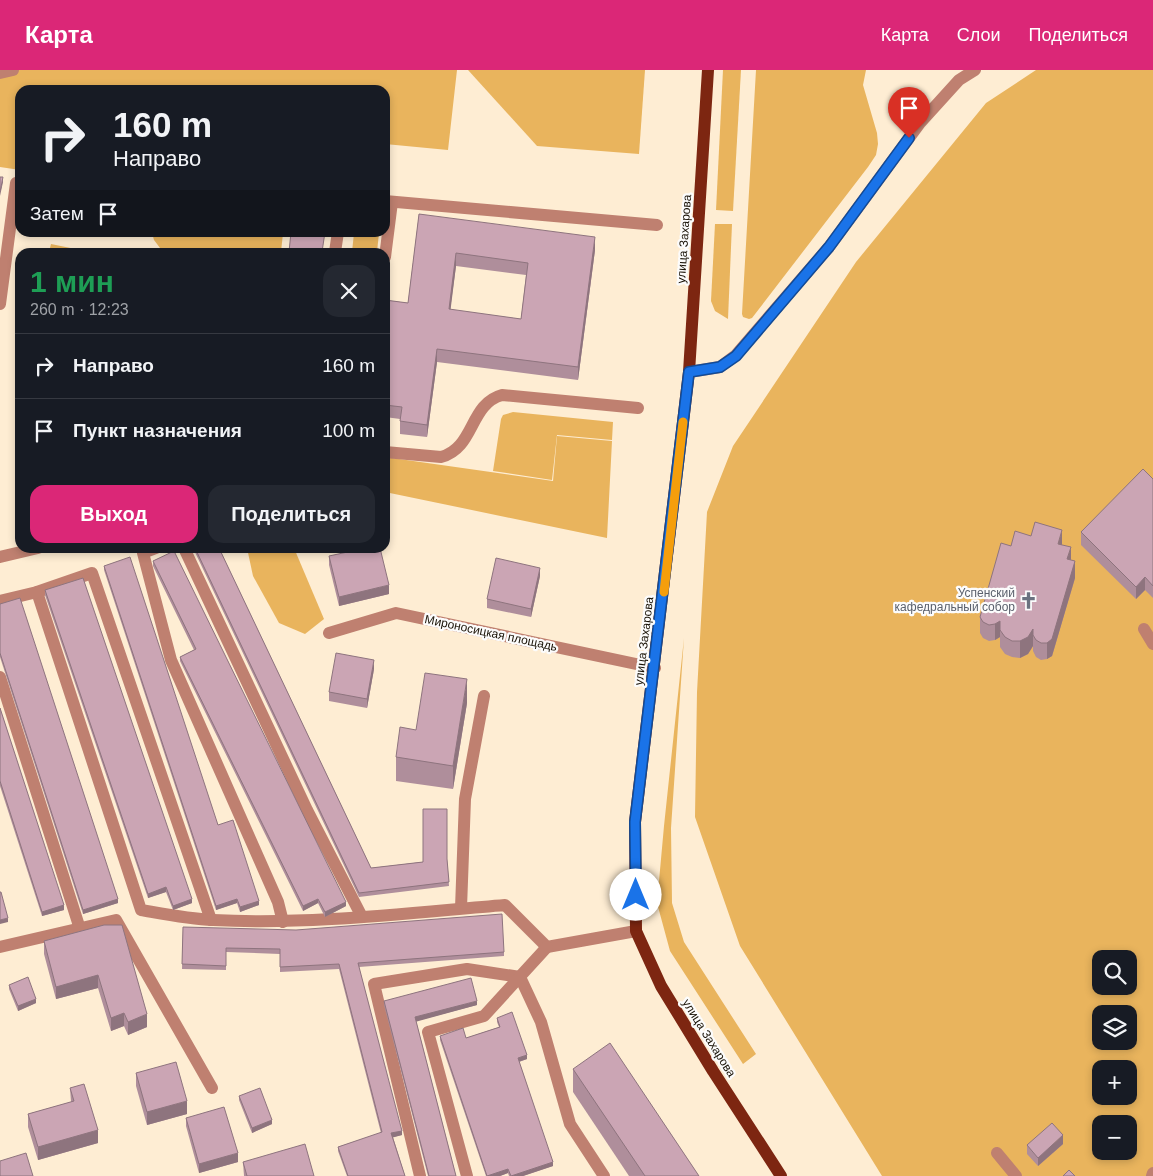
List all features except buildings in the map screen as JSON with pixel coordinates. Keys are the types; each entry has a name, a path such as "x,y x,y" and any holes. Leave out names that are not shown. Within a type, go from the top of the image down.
{"main road":[{"name":"улица Захарова","path":"708,70 689,372 655,668 635,822 636,931 661,986 781,1176"}],"street":[{"path":"0,73 13,70"},
{"path":"689,372 720,367 736,356 829,247 920,123 959,75 975,70"},
{"path":"0,304 15,191"},
{"path":"390,201 657,225"},
{"path":"390,452 441,457 449,455 462,445 487,402 494,397 502,395 638,408"},
{"path":"0,557 17,553"},
{"path":"143,553 172,660 278,902 282,922"},
{"path":"186,553 307,810 362,917"},
{"path":"0,601 37,592 92,573 210,920"},
{"path":"37,592 141,910 210,920 282,922 505,905 546,947"},
{"name":"Мироносицкая площадь","path":"329,633 396,613 655,668"},
{"path":"1144,629 1153,644"},
{"path":"0,677 80,929"},
{"path":"462,908 465,799 484,696"},
{"path":"0,947 116,920 212,1088"},
{"path":"467,1176 428,1032 484,1016 546,947 636,931"},
{"path":"420,1176 374,984 467,969 520,977"},
{"path":"520,977 541,1022 570,1124 604,1176"},
{"path":"997,1153 1016,1176"}],"shaded area":[{"path":"0,70 457,70 448,150 390,144 390,85 15,85 15,169 0,167"},
{"path":"468,70 645,70 639,154 537,146"},
{"path":"723,70 741,70 733,211 716,210"},
{"path":"756,70 866,70 863,85 877,133 878,144 876,155 868,167 752,318 749,319 743,317 742,314"},
{"path":"1036,70 1153,70 1153,1176 882,1176 740,946 695,817 697,692 707,512 733,446 856,262 986,103"},
{"path":"715,224 732,224 728,319 715,311 711,301"},
{"path":"153,237 283,237 281,248 160,248"},
{"path":"354,237 379,237 377,248 352,248"},
{"path":"51,244 70,248 50,248"},
{"path":"513,412 613,422 612,440 557,435 552,480 493,471 501,419 503,415"},
{"path":"557,436 612,441 607,538 390,493 390,458 553,481"},
{"path":"248,553 296,553 324,619 305,634 279,623 253,576"},
{"path":"684,638 671,828 672,903 684,942 756,1054 743,1064 670,951 657,903"}],"slow traffic":[{"path":"664,592 683,422"}],"place":[{"name":"Успенский кафедральный собор","path":"1029,600"}],"route":[{"path":"636,895 635,822 655,668 689,372 720,367 736,356 829,247 909,138"}]}
